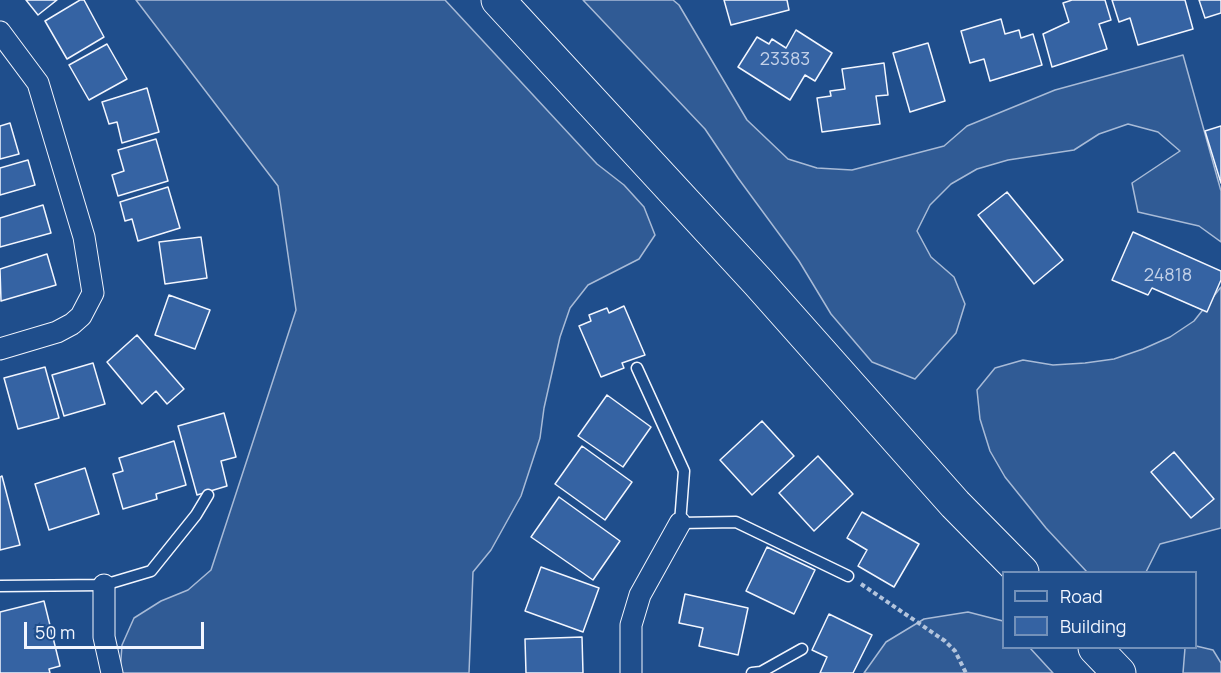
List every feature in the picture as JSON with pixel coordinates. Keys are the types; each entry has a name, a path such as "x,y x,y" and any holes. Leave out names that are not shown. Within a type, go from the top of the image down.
{"main road":[{"path":"498,0 758,282 955,504 1020,571"},
{"path":"1096,649 1119,673"}],"street":[{"path":"0,32 38,83 84,237 93,293 81,316 72,324 57,332 0,349"},
{"path":"631,673 631,624 640,595 680,523"},
{"path":"104,585 104,637 112,673"}],"lane":[{"path":"637,368 684,471 680,523 736,522 848,576"},
{"path":"0,586 104,585 151,571 196,515 208,495"},
{"path":"752,673 761,672 802,649"}],"path":[{"path":"848,576 945,641 955,651 966,673"}],"shaded area":[{"path":"136,0 445,0 597,164 624,185 644,207 655,235 639,259 588,285 570,308 560,337 544,408 540,438 521,496 491,550 473,572 469,673 120,673 122,645 134,618 161,601 188,590 211,570 296,310 278,186"},
{"path":"583,0 673,0 679,5 747,120 788,159 817,168 852,170 944,146 967,126 1055,90 1183,55 1221,191 1221,242 1199,226 1138,212 1132,183 1180,151 1158,132 1128,124 1099,134 1074,150 1008,160 977,169 951,184 930,205 917,231 931,257 954,277 965,304 956,333 915,379 872,362 831,314 799,261 705,129"},
{"path":"1221,287 1221,528 1160,544 1146,571 1086,571 1046,528 1005,477 990,451 980,419 977,390 995,368 1023,360 1053,365 1114,359 1170,337 1194,321"},
{"path":"968,612 1002,621 1002,649 1031,649 1053,673 864,673 886,642 924,619"},
{"path":"1197,646 1213,650 1221,663 1221,673 1183,673 1185,649 1197,649"}],"building":[{"path":"26,0 57,0 38,15"},
{"path":"80,0 84,0 104,37 67,59 45,21"},
{"path":"724,0 787,0 789,10 731,25"},
{"path":"1072,0 1105,0 1111,20 1099,24 1107,49 1052,67 1043,34 1069,22 1063,3"},
{"path":"1112,0 1185,0 1193,29 1138,45 1130,18 1119,22"},
{"path":"1199,0 1221,0 1221,13 1205,18"},
{"path":"1001,19 1005,34 1019,30 1021,38 1033,34 1042,65 990,81 984,59 970,63 961,31"},
{"path":"796,30 832,53 815,81 805,75 790,100 738,67 757,37 769,44 772,39 786,48"},
{"path":"928,43 945,101 910,112 893,53"},
{"path":"107,44 127,79 89,100 69,65"},
{"path":"884,63 888,95 876,96 880,124 822,132 817,98 831,96 830,91 845,89 842,69"},
{"path":"147,88 159,132 122,143 117,122 109,124 102,102"},
{"path":"10,123 19,154 0,159 0,126"},
{"path":"1221,126 1221,183 1205,131"},
{"path":"156,139 168,181 118,196 112,175 124,171 118,150"},
{"path":"28,160 35,185 0,195 0,168"},
{"path":"168,187 180,228 138,241 132,219 125,221 120,202"},
{"path":"1007,192 1063,260 1034,284 978,215"},
{"path":"43,205 51,233 0,247 0,218"},
{"path":"1133,232 1221,271 1221,280 1207,312 1152,288 1148,295 1112,280"},
{"path":"201,237 207,278 165,284 159,242"},
{"path":"47,254 56,285 1,301 0,269"},
{"path":"169,295 210,310 195,349 155,335"},
{"path":"624,306 645,355 622,363 624,368 601,377 579,326 591,321 589,315 607,308 609,313"},
{"path":"137,335 184,389 167,404 156,391 142,404 107,362"},
{"path":"93,363 105,404 64,416 52,375"},
{"path":"45,367 59,418 18,429 4,378"},
{"path":"607,395 651,427 623,467 578,436"},
{"path":"224,413 236,457 221,461 227,486 197,495 178,426"},
{"path":"762,421 794,456 752,495 720,460"},
{"path":"174,441 186,485 156,494 157,499 123,509 113,474 123,471 119,458"},
{"path":"582,446 632,482 605,520 555,484"},
{"path":"1174,452 1214,499 1191,518 1151,472"},
{"path":"818,456 853,494 814,531 779,493"},
{"path":"85,468 99,514 49,530 35,484"},
{"path":"2,476 20,545 0,550 0,477"},
{"path":"559,497 620,541 593,580 531,537"},
{"path":"862,512 919,544 894,587 858,566 867,550 847,538"},
{"path":"767,547 815,570 794,614 746,591"},
{"path":"541,567 599,588 583,632 525,611"},
{"path":"685,594 748,608 738,655 699,646 703,628 679,623"},
{"path":"44,601 60,666 49,669 50,673 0,673 0,612"},
{"path":"829,614 872,635 853,673 820,673 827,657 812,650"},
{"path":"582,637 583,673 526,673 525,639"}]}
